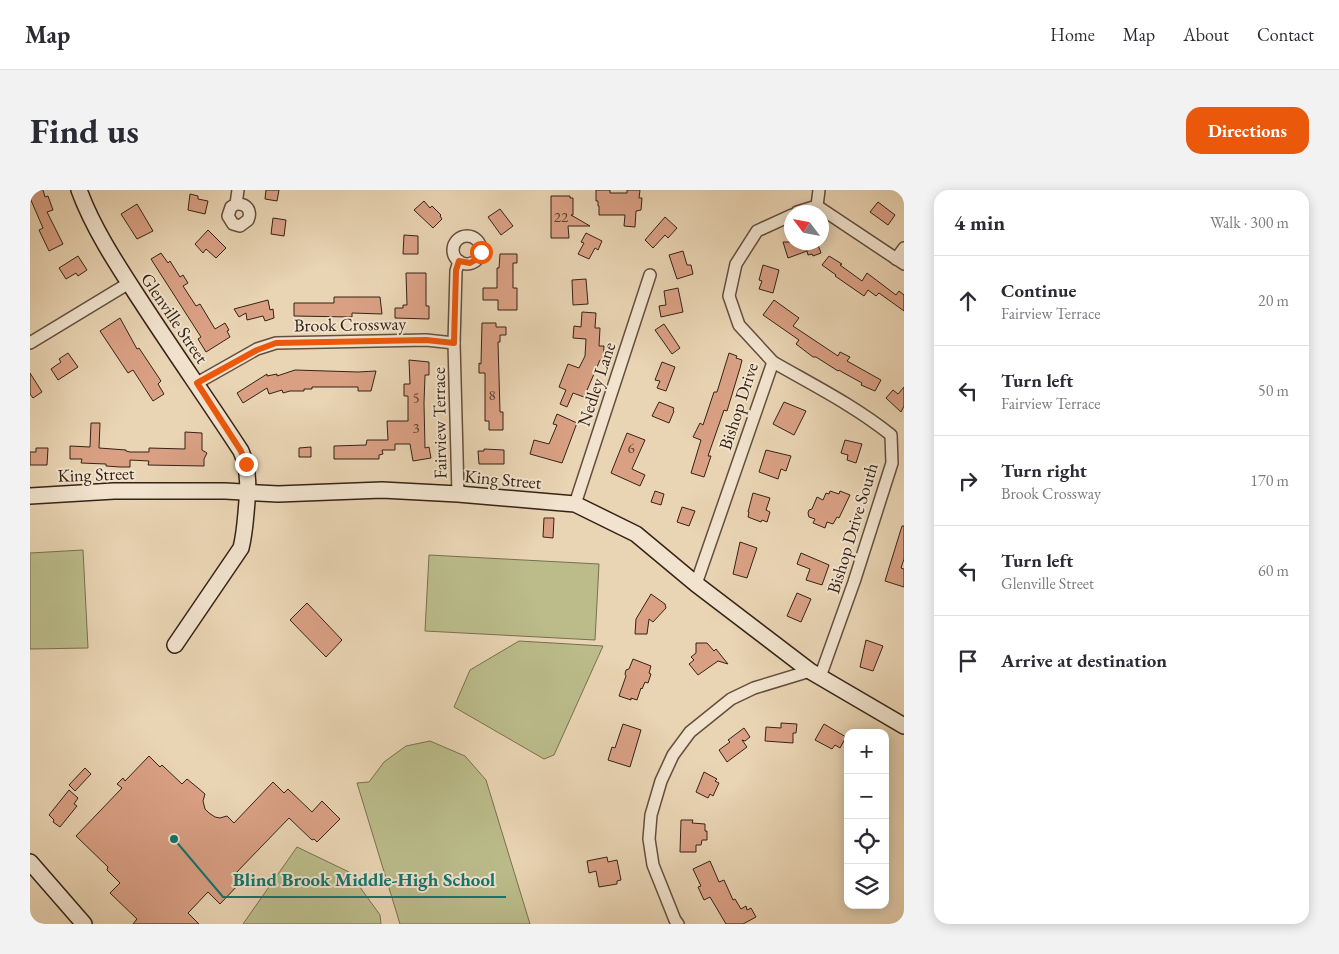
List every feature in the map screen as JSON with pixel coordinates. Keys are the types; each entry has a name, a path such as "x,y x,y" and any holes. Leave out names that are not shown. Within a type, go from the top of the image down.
{"main road":[{"name":"Glenville Street","path":"79,190 96,229 128,283 241,451 247,470 248,493 241,548 175,645"},
{"name":"King Street","path":"30,496 114,491 225,491 248,493 382,490 458,494 575,504 636,534 696,584 815,674 904,726"},
{"path":"30,862 84,924"}],"street":[{"path":"236,204 238,190"},
{"path":"817,205 819,190"},
{"path":"829,214 900,262 904,248"},
{"name":"Bishop Drive","path":"696,584 773,362 738,325 729,296 736,264 757,231 784,219"},
{"name":"Fairview Terrace","path":"458,494 454,343 456,270 459,261"},
{"name":"Nedley Lane","path":"575,504 650,275"},
{"path":"30,343 128,283"},
{"name":"Brook Crossway","path":"197,383 257,350 276,343 426,340 454,343"},
{"name":"Bishop Drive South","path":"773,362 873,420 891,435 892,463 854,582 815,674"},
{"path":"678,924 653,865 649,839 651,815 661,781 673,755 690,732 731,699 754,688 815,674"}],"green space":[{"path":"83,550 88,648 30,649 30,553"},
{"path":"429,555 599,564 595,640 425,631"},
{"path":"519,641 603,646 554,755 544,759 454,707 470,670"},
{"path":"430,741 465,756 486,780 530,924 400,924 357,783 369,782 384,762 406,746"},
{"path":"297,847 349,872 380,915 381,924 243,924"}],"building":[{"path":"43,190 45,197 48,196 53,210 47,212 63,244 49,251 39,230 43,228 30,198 30,192"},
{"path":"266,190 279,190 277,201 265,199"},
{"path":"596,190 610,190 610,193 627,193 627,190 640,190 639,198 642,198 641,210 636,211 635,227 624,226 625,215 599,215"},
{"path":"190,194 198,196 198,199 208,201 205,214 188,210"},
{"path":"551,196 570,196 570,198 573,198 573,215 571,215 590,226 568,226 569,238 551,238"},
{"path":"424,201 430,208 432,206 441,215 442,219 433,228 414,210"},
{"path":"878,202 895,215 888,225 870,212"},
{"path":"137,204 153,231 137,239 121,214"},
{"path":"500,209 513,226 501,235 488,217"},
{"path":"665,217 677,228 668,238 665,235 653,248 645,240"},
{"path":"273,218 286,220 284,236 271,234"},
{"path":"208,230 226,248 216,258 206,249 203,253 195,244"},
{"path":"586,233 602,241 598,250 595,248 589,259 578,254 584,243 581,242"},
{"path":"404,235 418,236 418,254 403,254"},
{"path":"786,250 820,250 821,253 813,256 812,254 808,255 807,251 788,258"},
{"path":"683,251 687,265 691,265 693,274 677,279 669,255"},
{"path":"161,253 168,263 170,261 180,277 183,275 188,283 183,286 196,306 200,304 215,329 225,323 229,330 227,331 230,337 206,352 198,339 201,337 151,259"},
{"path":"500,254 517,254 517,263 513,263 513,288 517,288 517,310 498,310 498,300 483,300 483,288 497,288 497,268 499,268"},
{"path":"78,256 87,270 78,276 76,273 66,279 59,268"},
{"path":"829,256 862,281 867,273 896,295 899,291 904,295 904,311 879,293 876,296 868,290 864,296 835,276 822,265"},
{"path":"763,265 779,270 773,293 759,289 762,281 759,280"},
{"path":"406,273 426,273 426,306 429,306 429,319 395,318 395,308 403,308 403,305 407,305"},
{"path":"586,279 588,304 573,305 572,280"},
{"path":"678,288 683,312 661,317 659,306 666,305 664,291"},
{"path":"334,297 380,297 382,314 352,313 352,317 294,316 294,303 334,303"},
{"path":"268,300 270,310 273,309 274,318 265,321 263,316 247,320 246,313 239,317 234,309"},
{"path":"774,300 799,318 793,326 838,356 840,352 850,357 847,361 881,380 875,391 813,357 796,344 799,340 763,315"},
{"path":"582,312 596,313 595,328 600,328 599,346 604,346 603,361 600,360 584,397 573,393 567,407 560,404 566,390 559,387 568,364 579,368 585,356 586,339 573,338 574,326 581,327"},
{"path":"120,318 137,349 139,348 161,381 158,384 164,394 153,401 133,370 128,373 100,331"},
{"path":"482,323 496,323 496,327 506,327 506,335 500,335 500,342 498,342 500,412 503,412 503,430 489,430 489,421 485,421 485,373 479,373"},
{"path":"664,324 680,348 672,354 655,330"},
{"path":"68,353 78,367 58,380 51,369 61,362 59,359"},
{"path":"729,353 742,360 727,411 724,410 708,456 711,456 704,477 691,473 701,440 693,437 700,423 703,425 714,392 717,392"},
{"path":"409,360 429,362 429,375 425,375 424,403 425,448 429,447 431,458 413,461 410,444 395,444 395,450 382,450 383,454 379,455 379,459 334,459 334,446 366,445 367,440 388,440 387,421 408,421 408,396 404,396 404,384 410,384"},
{"path":"662,362 675,367 666,391 657,388 660,381 655,380"},
{"path":"295,370 376,371 371,391 358,391 358,387 312,387 312,389 304,389 304,391 283,393 282,390 269,394 267,388 243,403 237,393 267,374 267,376 277,374 277,376"},
{"path":"30,373 42,392 33,398 30,394"},
{"path":"904,387 904,406 901,412 886,398 893,390 898,394"},
{"path":"659,402 674,408 669,423 652,416"},
{"path":"784,402 806,411 794,435 773,424"},
{"path":"557,414 577,423 562,463 530,454 534,440 549,444 557,425 553,424"},
{"path":"91,423 100,423 99,448 130,452 149,452 149,448 185,449 185,432 202,433 202,450 207,453 204,459 204,466 148,465 149,461 130,460 130,467 120,467 106,466 106,464 81,463 82,459 70,459 70,446 90,447"},
{"path":"627,433 645,440 632,469 645,475 640,486 611,473"},
{"path":"845,440 862,444 856,463 847,460 848,455 841,453"},
{"path":"311,447 311,457 299,457 299,448"},
{"path":"36,448 48,448 47,465 30,465 30,452 36,452"},
{"path":"484,449 504,450 504,464 479,464 478,451 484,451"},
{"path":"766,450 791,456 786,471 781,469 778,479 759,472"},
{"path":"655,491 664,494 661,505 651,502"},
{"path":"830,491 839,494 840,491 850,495 839,518 837,517 833,524 827,522 825,528 813,523 815,519 809,517 808,513 812,509 817,497 823,500 826,493 829,494"},
{"path":"753,493 770,498 766,510 770,512 767,522 762,520 761,522 748,517"},
{"path":"682,507 695,511 689,526 677,522"},
{"path":"544,518 554,518 553,538 543,537"},
{"path":"902,526 904,526 904,559 901,568 904,569 904,587 885,581"},
{"path":"740,542 757,548 747,578 733,574"},
{"path":"801,553 829,565 822,585 806,580 810,569 797,564"},
{"path":"797,593 811,599 801,622 787,616"},
{"path":"651,594 665,604 666,608 653,622 649,619 647,634 635,634 636,619"},
{"path":"307,603 342,640 326,657 290,620"},
{"path":"866,640 883,646 873,671 860,667"},
{"path":"696,643 707,643 714,651 716,649 728,664 718,661 698,675 689,664 694,660 691,657 696,653"},
{"path":"633,659 651,666 648,683 645,682 641,688 637,700 619,696 626,676 626,670 629,669"},
{"path":"781,723 797,724 796,733 793,733 793,743 765,741 766,727 781,728"},
{"path":"623,724 641,730 630,767 608,760 612,747 615,748"},
{"path":"824,724 844,736 844,741 840,748 835,745 832,749 815,740"},
{"path":"744,728 750,737 745,741 742,740 747,747 727,762 719,750 730,742 728,740"},
{"path":"149,756 160,767 162,765 182,784 187,779 205,794 203,801 205,809 215,817 227,816 234,823 273,782 284,793 288,789 312,812 322,801 340,819 317,842 314,839 312,840 289,818 234,875 241,882 220,904 208,892 188,913 199,924 133,924 137,919 110,893 120,883 107,870 108,867 76,836 122,788 117,784 123,778 125,781"},
{"path":"85,768 91,774 75,791 69,785"},
{"path":"704,772 717,779 715,781 719,783 713,796 710,794 708,798 696,792"},
{"path":"69,790 78,798 74,804 77,806 60,827 53,822 54,820 49,815"},
{"path":"681,820 693,820 692,823 705,824 707,840 702,840 701,845 696,845 696,852 680,852"},
{"path":"607,857 608,862 617,860 621,880 617,881 617,884 599,887 596,871 589,873 587,861"},
{"path":"710,861 719,882 724,880 733,900 735,899 741,909 746,906 747,910 751,908 756,917 743,924 726,924 710,897 704,900 698,887 701,886 693,869"}],"place":[{"name":"Blind Brook Middle-High School","path":"174,839"}],"route":[{"path":"246,464 241,451 197,383 233,362 267,345 276,343 426,340 454,343 456,270 459,261 466,263 474,262 481,252"}]}
